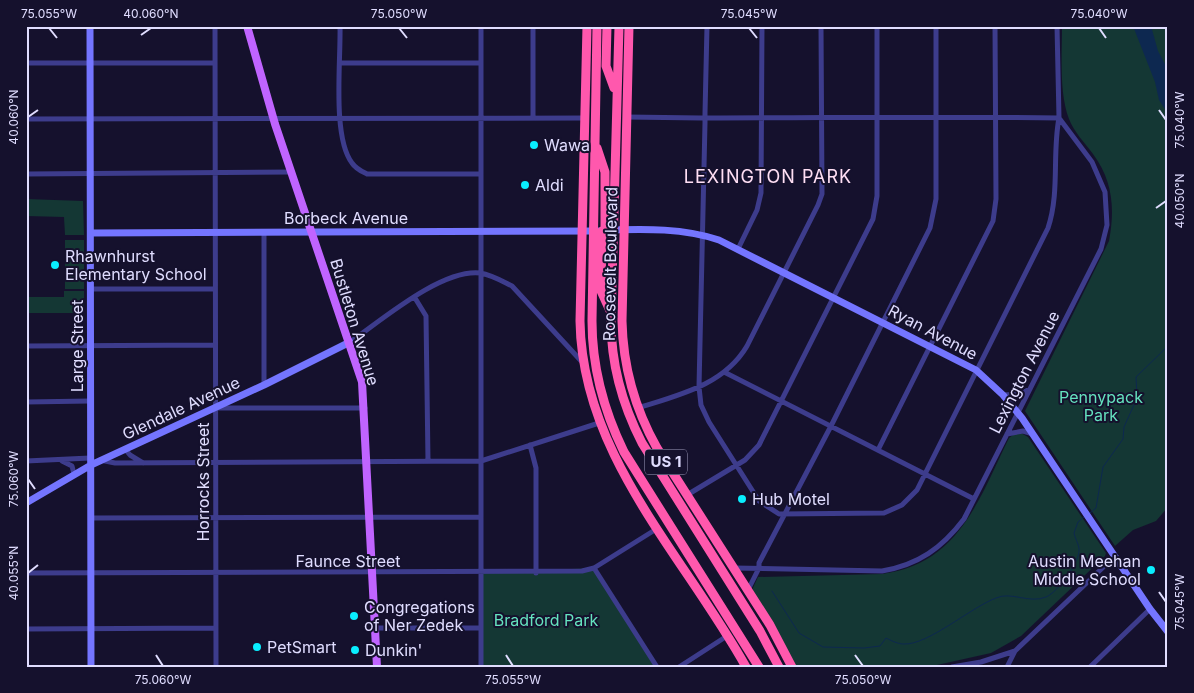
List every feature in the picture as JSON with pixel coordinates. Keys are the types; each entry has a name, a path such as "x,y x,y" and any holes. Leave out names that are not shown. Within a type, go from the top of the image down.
{"highway":[{"name":"Roosevelt Boulevard","path":"587,26 580,321 583,363 599,423 619,466 746,667"},
{"path":"597,26 596,145 606,172 603,231"},
{"path":"607,26 606,66 616,98"},
{"name":"Roosevelt Boulevard","path":"619,26 616,121 592,346 599,384 609,419 631,464 759,667"},
{"name":"Roosevelt Boulevard","path":"629,26 623,344 629,377 638,408 657,448 777,635 792,667"},
{"path":"616,121 628,83"},
{"path":"584,153 596,116"},
{"name":"Roosevelt Boulevard","path":"603,231 600,291 611,313 613,357 624,402 642,443 760,630 780,667"},
{"path":"667,484 698,513"},
{"path":"681,563 719,602"}],"main road":[{"name":"Bustleton Avenue","path":"247,26 274,118 362,382 368,461 377,667"}],"street":[{"name":"Large Street","path":"90,26 91,667"},
{"name":"Horrocks Street","path":"215,26 216,667"},
{"path":"340,26 341,136 351,162 358,170 368,174 481,174"},
{"path":"481,26 481,667"},
{"path":"533,26 533,118"},
{"path":"707,26 699,387 701,405 707,418 759,501 768,509 784,515 884,513 902,505 910,498 925,474 1048,228 1055,199 1054,140 1059,118 1057,26"},
{"path":"738,249 757,210 761,193 762,26"},
{"path":"638,408 699,387 724,372 742,354 820,199 821,26"},
{"path":"687,495 748,457 759,445 874,215 877,196 877,26"},
{"path":"748,590 759,568 759,564 884,322 932,221 936,199 936,26"},
{"path":"878,450 993,221 996,199 995,26"},
{"path":"26,63 216,63"},
{"path":"340,63 481,63"},
{"path":"627,117 1059,118"},
{"path":"26,119 585,118"},
{"name":"Lexington Avenue","path":"734,568 882,571 912,563 926,556 952,535 964,519 1101,249 1107,225 1105,192 1099,175 1059,118"},
{"path":"26,174 292,172"},
{"name":"Ryan Avenue","path":"603,231 664,230 702,235 738,249 784,271 976,370 1003,394 1018,412 1150,609 1168,632"},
{"name":"Borbeck Avenue","path":"91,233 215,231 603,231"},
{"path":"264,232 264,385"},
{"path":"350,342 446,278 466,273 480,273 512,286 583,363"},
{"path":"91,289 216,289"},
{"path":"415,298 426,316 428,461"},
{"name":"Glendale Avenue","path":"26,503 74,474 91,461 100,460 215,408 350,342"},
{"path":"26,346 215,345"},
{"path":"724,372 974,499"},
{"path":"1003,394 1020,394 1030,389"},
{"path":"26,402 90,401"},
{"path":"215,408 365,408"},
{"path":"100,460 114,463 481,461 599,423"},
{"path":"1007,434 1023,431 1033,434"},
{"path":"530,445 536,468 536,573"},
{"path":"124,449 144,463"},
{"path":"59,460 72,466 74,474"},
{"path":"26,461 91,461"},
{"path":"91,518 481,517"},
{"name":"Faunce Street","path":"26,573 536,573 582,571 594,568 658,528"},
{"path":"1006,667 1015,650 1114,556"},
{"path":"594,568 657,667"},
{"path":"1090,667 1150,609"},
{"path":"26,629 216,628"},
{"path":"376,628 481,628"},
{"path":"679,667 727,636"},
{"path":"952,667 981,662 1015,650"}],"green space":[{"name":"Pennypack Park","path":"1062,26 1168,26 1168,507 1156,521 1133,530 1115,546 1025,411 1109,241 1111,229 1111,196 1105,174 1074,128 1066,109 1062,73"},
{"path":"26,199 83,201 84,235 65,235 64,217 26,216"},
{"path":"65,240 84,240 84,289 65,289"},
{"path":"64,291 84,291 84,313 26,313 26,297 64,297"},
{"name":"Pennypack Park","path":"1021,433 1028,437 1106,553 1105,556 1021,636 991,653 928,667 796,667 776,628 752,590 758,577 882,574 908,568 930,557 948,543 963,525 976,505 1009,438 1014,434"},
{"name":"Bradford Park","path":"594,568 657,667 481,667 481,573"}],"water":[{"path":"1133,26 1151,26 1158,51 1168,70 1168,114 1159,100 1155,82"}],"waterway":[{"path":"1090,513 1096,508 1103,467 1123,439 1124,427 1137,398 1136,377 1168,346"},
{"path":"772,591 799,633 823,647 864,648 880,646 886,638 904,644 914,643 937,633 996,598 1008,596 1040,599 1051,594 1073,568 1079,554 1074,533 1078,522 1084,517"}],"place":[{"name":"Wawa","path":"534,145"},
{"name":"Aldi","path":"525,185"},
{"name":"Rhawnhurst Elementary School","path":"55,265"},
{"name":"Hub Motel","path":"742,499"},
{"name":"Austin Meehan Middle School","path":"1151,570"},
{"name":"Congregations of Ner Zedek","path":"354,616"},
{"name":"PetSmart","path":"257,647"},
{"name":"Dunkin'","path":"355,650"}],"district":[{"name":"LEXINGTON PARK","path":"768,177"}]}
